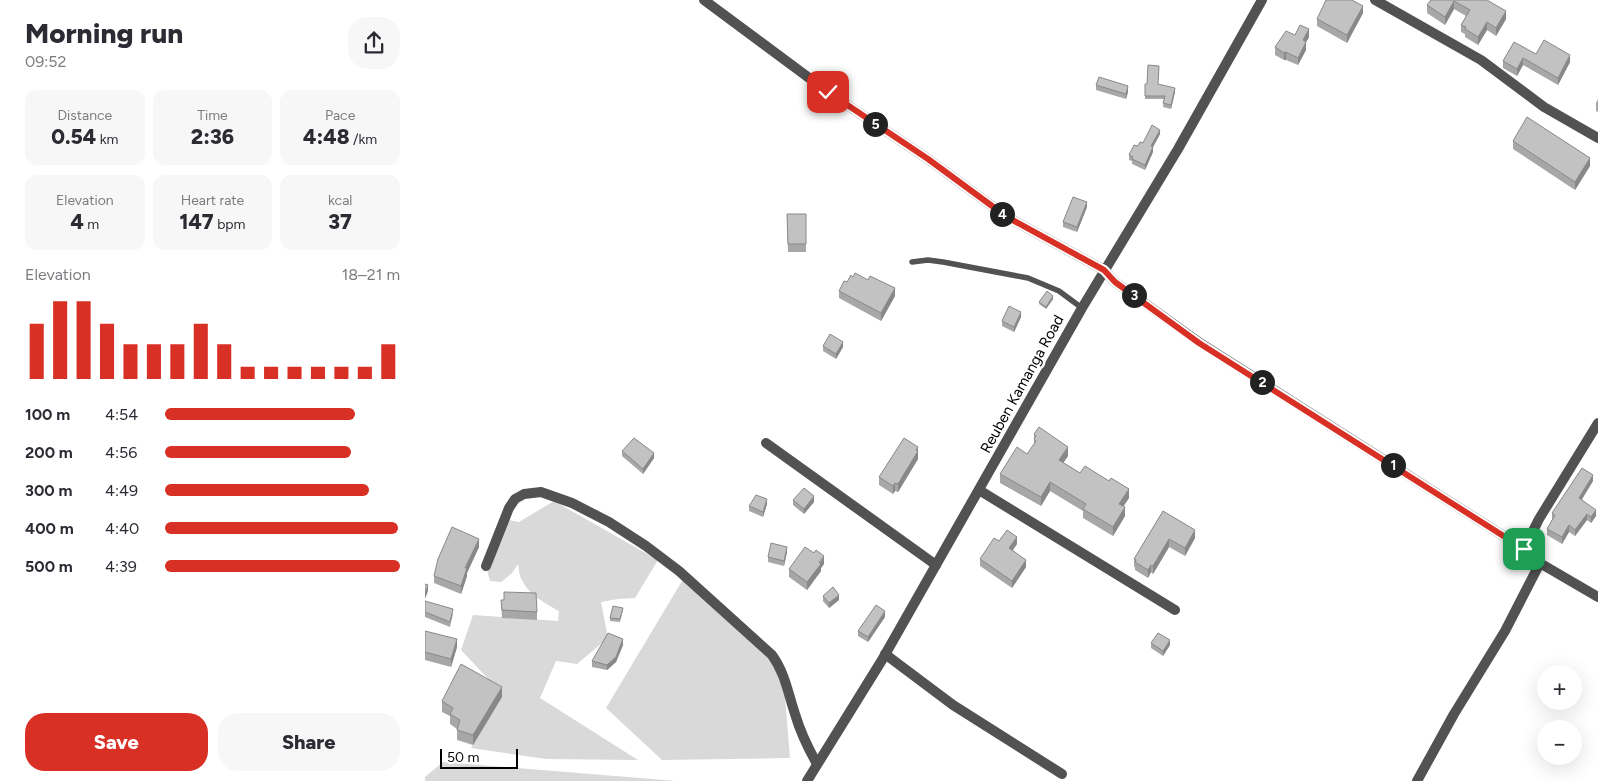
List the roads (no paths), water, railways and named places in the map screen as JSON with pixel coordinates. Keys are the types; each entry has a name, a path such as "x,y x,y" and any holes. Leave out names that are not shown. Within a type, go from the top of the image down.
{"street":[{"path":"703,0 828,92 928,159 1007,217 1104,270 1115,282 1199,343 1524,549 1540,563 1598,597"},
{"name":"Reuben Kamanga Road","path":"807,781 885,654 1082,308 1177,149 1262,0"},
{"path":"1375,0 1481,60 1544,107 1598,138"},
{"path":"1524,549 1539,519 1598,423"},
{"path":"766,443 936,565"},
{"path":"979,490 1175,610"},
{"path":"486,566 509,508 515,499 524,494 541,492 572,503 609,522 679,571 779,665 806,743 817,764"},
{"path":"1417,781 1505,631 1540,563"},
{"path":"885,654 953,705 1062,774"}],"lane":[{"path":"912,262 928,260 943,262 1028,278 1059,291 1082,308"}]}
